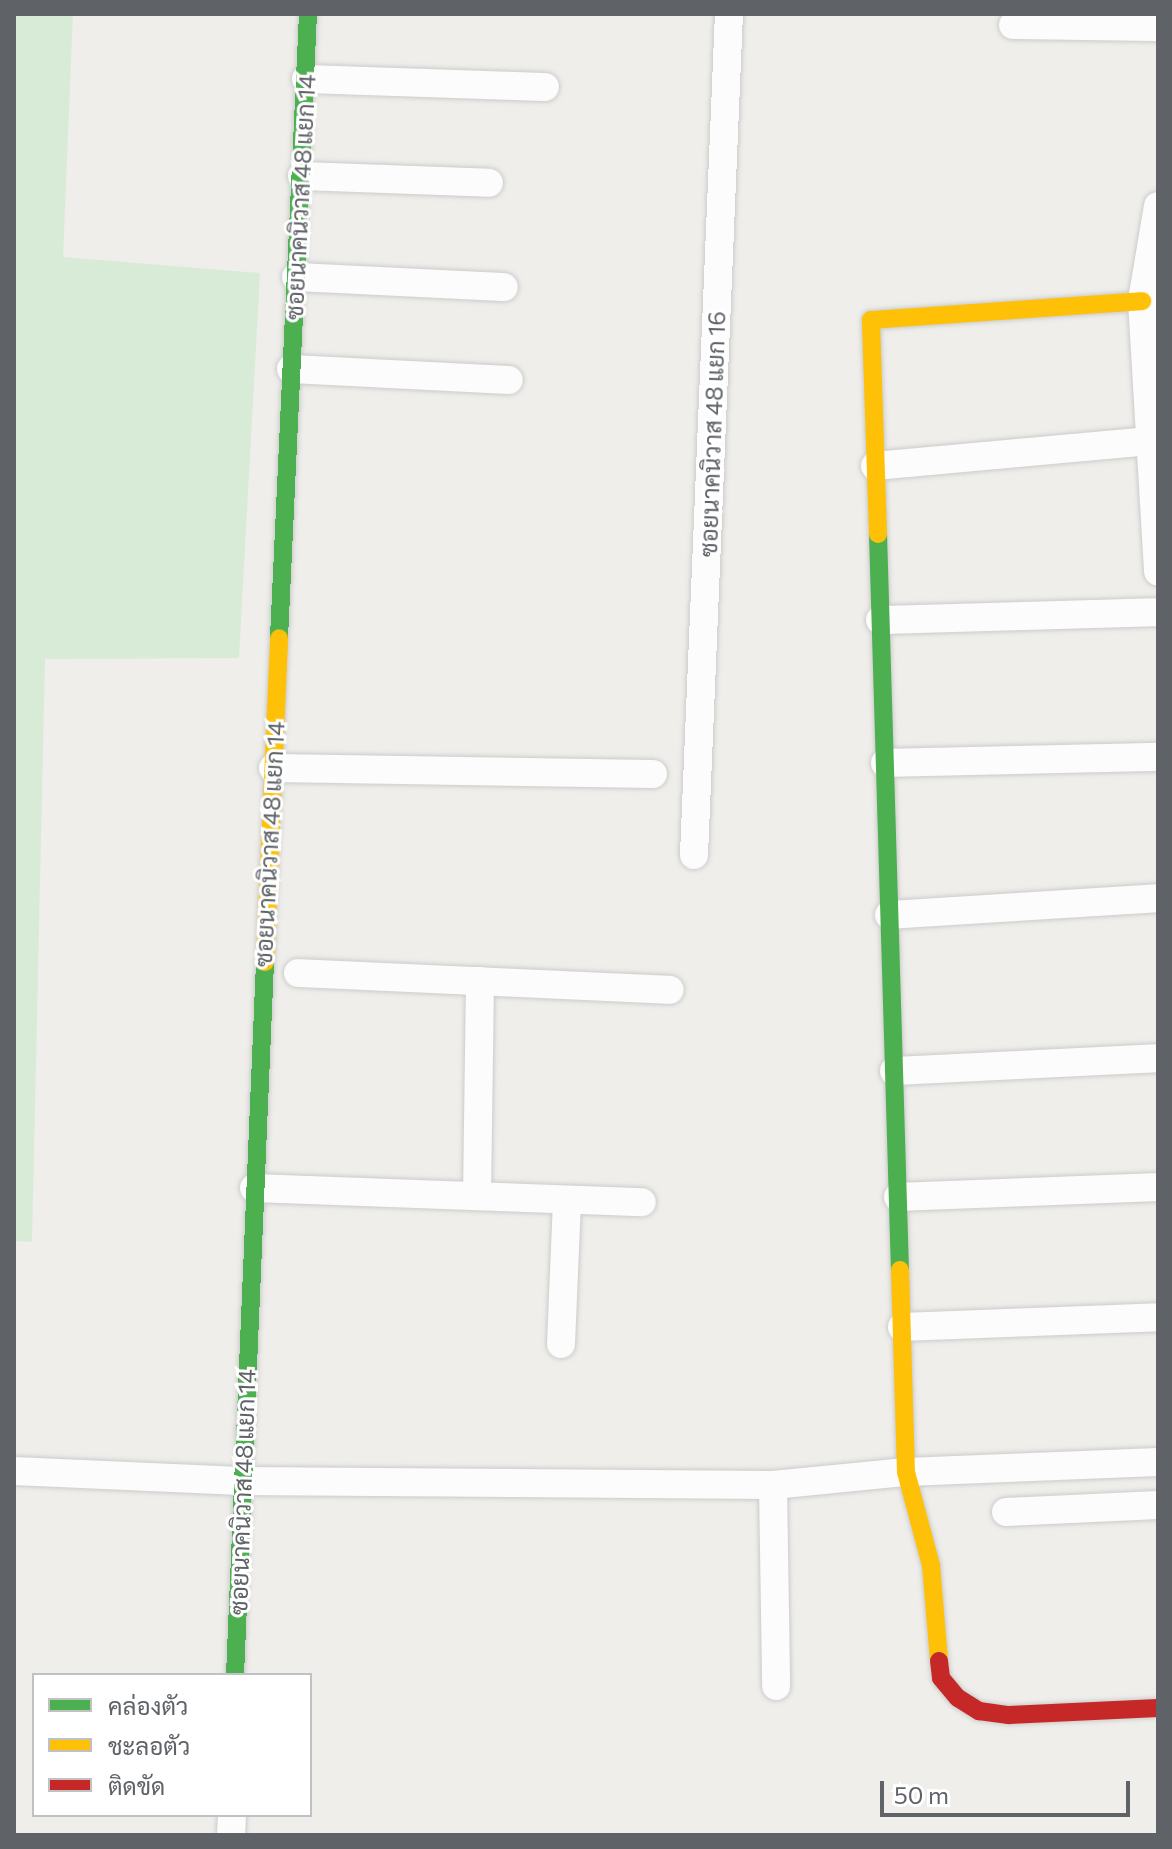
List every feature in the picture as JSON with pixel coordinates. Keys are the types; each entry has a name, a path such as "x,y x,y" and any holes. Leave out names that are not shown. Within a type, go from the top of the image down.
{"street":[{"name":"ซอยนาคนิวาส 48 แยก 14","path":"235,1673 241,1481 308,14"},
{"name":"ซอยนาคนิวาส 48 แยก 16","path":"694,855 729,14"},
{"path":"1013,25 1158,27"},
{"path":"306,79 545,87"},
{"path":"302,176 489,183"},
{"path":"1158,206 1142,301 1158,572"},
{"path":"296,277 504,287"},
{"path":"1142,301 871,320 906,1472 931,1565 941,1678 958,1698 979,1711 1009,1715 1158,1708"},
{"path":"291,369 509,380"},
{"path":"875,466 1150,441"},
{"path":"880,620 1158,612"},
{"path":"885,763 1158,757"},
{"path":"273,768 653,774"},
{"path":"889,915 1158,898"},
{"path":"298,973 670,990"},
{"path":"477,1196 480,981"},
{"path":"894,1071 1158,1058"},
{"path":"898,1197 1158,1187"},
{"path":"254,1188 642,1202"},
{"path":"561,1344 567,1200"},
{"path":"902,1327 1158,1317"},
{"path":"14,1471 241,1481 773,1485 906,1472 1158,1462"},
{"path":"773,1485 776,1686"},
{"path":"1006,1512 1158,1505"}],"green space":[{"path":"14,14 73,14 63,257 260,273 239,658 45,659 32,1242 14,1241"}],"traffic: fast":[{"path":"279,638 308,14"},
{"path":"878,534 900,1270"},
{"path":"235,1673 265,962"}],"traffic: slow":[{"path":"878,534 871,320 1142,301"},
{"path":"265,962 279,638"},
{"path":"900,1270 906,1472 931,1565 939,1661"}],"traffic: jam":[{"path":"939,1661 941,1678 958,1698 979,1711 1009,1715 1158,1708"}]}
